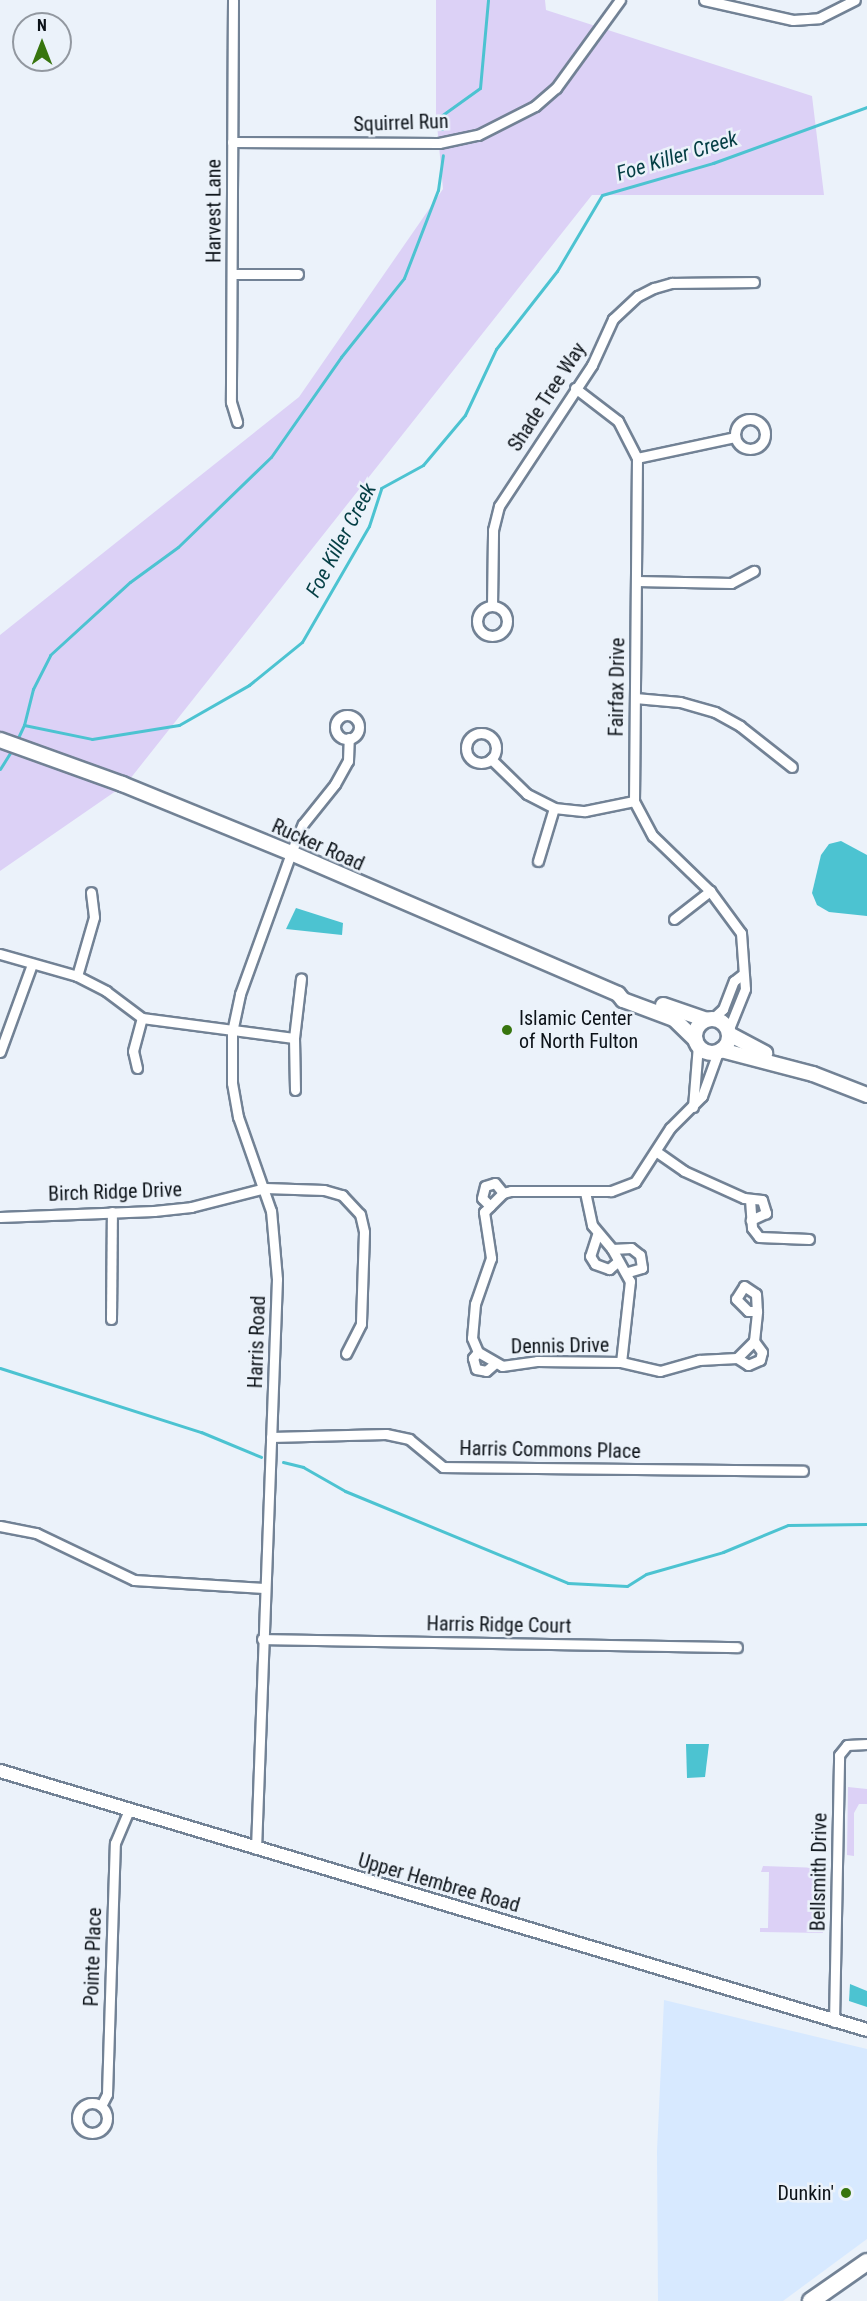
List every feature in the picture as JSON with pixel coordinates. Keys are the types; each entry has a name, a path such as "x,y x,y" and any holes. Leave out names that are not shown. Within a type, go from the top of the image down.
{"highway":[{"path":"811,2301 867,2262"}],"main road":[{"name":"Rucker Road","path":"0,740 291,853 618,994 623,1000 675,1019 697,1043"},
{"name":"Rucker Road","path":"618,994 628,993 710,1020"},
{"path":"813,1074 796,1063 748,1047 729,1033 721,1021 710,1020 698,1027 697,1043 709,1053 719,1051 813,1074 867,1095"},
{"path":"719,1051 729,1033"}],"street":[{"name":"Harvest Lane","path":"233,0 231,402 237,422"},
{"name":"Squirrel Run","path":"232,142 439,143 478,135 535,106 556,88 620,0"},
{"path":"704,0 793,20 819,18 855,0"},
{"path":"232,274 298,274"},
{"name":"Shade Tree Way","path":"492,606 494,530 499,506 592,365 613,319 638,296 672,283 754,282"},
{"name":"Fairfax Drive","path":"575,388 618,421 637,458 634,801 653,836 710,891 741,933 745,989 729,1033"},
{"path":"637,458 735,437"},
{"path":"637,581 731,583 754,571"},
{"path":"635,698 680,702 715,712 740,726 792,767"},
{"name":"Harris Road","path":"256,1849 277,1279 275,1234 265,1188 238,1118 232,1083 232,1032 243,984 291,853 303,824 335,784 348,761 349,738"},
{"path":"491,759 527,794 554,808 585,811 634,801"},
{"path":"538,861 554,808"},
{"path":"674,919 710,891"},
{"path":"77,976 94,916 91,892"},
{"path":"0,954 77,976 106,991 142,1018 232,1032 294,1038"},
{"path":"0,1052 32,964"},
{"path":"710,1020 723,1009 734,981 743,974"},
{"path":"295,1090 294,1038 301,978"},
{"path":"137,1068 133,1051 142,1018"},
{"path":"693,1107 697,1043"},
{"path":"494,1364 486,1371 476,1369 473,1358 478,1352 472,1338 472,1321 491,1258 482,1221 490,1206 503,1193 611,1191 635,1182 657,1152 670,1128 693,1107 706,1090 719,1051"},
{"path":"657,1152 684,1172 750,1199 760,1198 766,1205 764,1216 751,1220"},
{"path":"490,1206 482,1198 485,1186 495,1183 503,1193"},
{"name":"Birch Ridge Drive","path":"0,1217 191,1207 265,1188 335,1192 349,1200 360,1214 364,1232 361,1324 346,1353"},
{"path":"585,1192 588,1216 597,1235 612,1249 617,1262 628,1272 631,1290 621,1362"},
{"path":"750,1199 751,1220 759,1237 809,1239"},
{"path":"111,1319 112,1212"},
{"path":"597,1235 590,1256 595,1264 609,1269 617,1262"},
{"path":"612,1249 631,1248 639,1255 642,1268 628,1272"},
{"path":"737,1358 754,1341 757,1311"},
{"name":"Dennis Drive","path":"478,1352 494,1364 621,1362 660,1371 699,1360 737,1358 748,1365 760,1360 762,1352 754,1341"},
{"name":"Harris Commons Place","path":"271,1437 386,1434 409,1439 443,1467 804,1471"},
{"path":"0,1526 36,1533 134,1580 264,1588"},
{"name":"Harris Ridge Court","path":"262,1639 737,1647"},
{"name":"Bellsmith Drive","path":"834,2022 839,1755 847,1746 867,1744"},
{"name":"Upper Hembree Road","path":"0,1770 256,1849 867,2030"},
{"name":"Pointe Place","path":"101,2106 107,2094 115,1843 129,1810"}],"shaded area":[{"path":"436,0 545,0 546,10 812,96 824,195 592,195 126,784 0,871 0,635 299,397 443,189 436,114"},
{"path":"848,1787 867,1789 867,1804 859,1804 854,1813 854,1856 847,1855"},
{"path":"763,1866 821,1868 827,1871 823,1933 760,1932 760,1928 768,1928 769,1872 761,1872"},
{"path":"664,2000 867,2049 867,2239 783,2301 658,2301 657,2151"}],"water":[{"path":"841,841 867,855 867,916 829,912 817,905 812,893 821,855 829,844"},
{"path":"296,908 343,923 342,935 286,929"},
{"path":"686,1744 709,1744 705,1777 687,1778"},
{"path":"850,1984 867,1991 867,2007 849,2001"}],"waterway":[{"path":"442,129 441,116 480,88 488,0"},
{"name":"Foe Killer Creek","path":"16,742 24,725 92,739 179,725 249,685 302,642 369,526 381,488 423,465 465,415 496,349 557,271 602,195 713,163 867,107"},
{"path":"24,725 33,689 50,655 130,582 178,547 271,457 341,357 404,278 438,190 443,155"},
{"name":"Foe Killer Creek","path":"0,769 13,748"},
{"path":"0,1368 201,1432 261,1457"},
{"path":"283,1462 303,1467 345,1491 568,1583 627,1586 646,1574 723,1552 788,1525 867,1524"}],"place":[{"name":"Islamic Center of North Fulton","path":"507,1030"},
{"name":"Dunkin'","path":"846,2193"}]}
